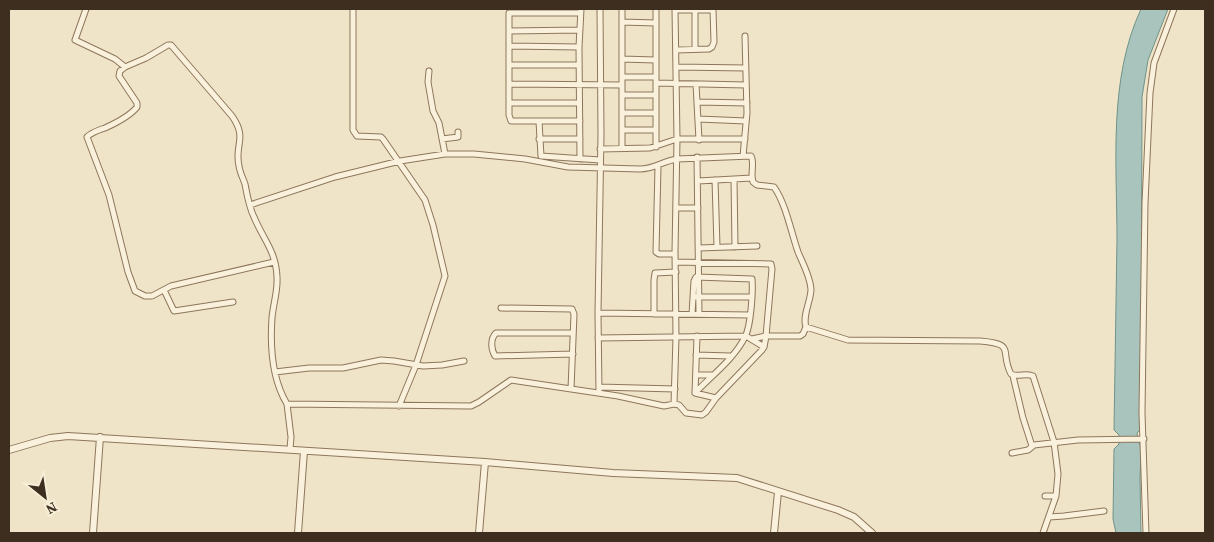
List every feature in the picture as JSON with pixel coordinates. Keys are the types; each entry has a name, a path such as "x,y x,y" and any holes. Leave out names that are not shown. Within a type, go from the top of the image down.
{"street":[{"path":"86,9 75,40 114,59 125,67"},
{"path":"353,9 354,130 358,136 380,137 400,162 425,200 434,225 445,276 416,365 399,406"},
{"path":"599,394 600,9"},
{"path":"622,9 622,148"},
{"path":"656,9 656,147"},
{"path":"1146,533 1142,414 1143,276 1150,93 1154,63 1174,9"},
{"path":"674,404 677,139 675,10 713,10 714,42 711,49 676,50"},
{"path":"695,10 695,49"},
{"path":"580,121 511,121 509,115 509,11 581,11 579,47 580,103 580,121 580,159"},
{"path":"622,22 656,23"},
{"path":"509,31 580,30"},
{"path":"745,36 747,156"},
{"path":"274,262 176,285 156,294 145,296 135,292 128,272 109,195 87,137 112,125 137,107 137,103 120,78 120,71 125,67 146,58 168,45 174,47 232,116 238,126 241,134 238,154 239,167 254,217 268,242 274,262 277,277 272,317 272,340 275,372 287,404 291,437 290,449"},
{"path":"509,46 579,47"},
{"path":"622,59 656,60"},
{"path":"509,65 579,65"},
{"path":"676,67 746,68"},
{"path":"428,70 433,111 439,122 445,154"},
{"path":"622,78 656,77"},
{"path":"510,84 621,85"},
{"path":"656,84 746,85"},
{"path":"696,84 698,140"},
{"path":"622,95 656,95"},
{"path":"509,102 580,103"},
{"path":"697,102 747,103"},
{"path":"622,112 656,113"},
{"path":"698,119 746,121"},
{"path":"539,121 540,153 543,157 600,160"},
{"path":"622,130 656,130"},
{"path":"442,139 458,137 458,132"},
{"path":"540,139 580,139"},
{"path":"600,149 650,148 677,139 746,140"},
{"path":"250,205 335,177 445,154 474,154 525,159 568,167 648,169 668,160 697,157 747,156 753,160 752,178 755,184 768,185 775,188 794,233 811,288 805,321 806,327 803,334 800,336 766,336 752,339"},
{"path":"697,157 699,314"},
{"path":"658,166 656,252 659,254 675,254"},
{"path":"698,181 752,178"},
{"path":"734,179 735,247"},
{"path":"715,180 717,247"},
{"path":"676,208 698,208"},
{"path":"699,248 757,246"},
{"path":"287,404 471,406 511,380 664,406 674,404 679,405 686,413 702,414 706,412 716,398 764,347 772,268 771,264 675,262"},
{"path":"654,314 655,273 676,272"},
{"path":"692,314 694,279 699,277 752,278 750,315 746,336 695,393"},
{"path":"164,290 174,311 233,302"},
{"path":"693,297 751,297"},
{"path":"501,308 572,308 574,314 571,389"},
{"path":"598,314 750,315"},
{"path":"806,327 848,340 980,341 999,344 1006,349 1009,370 1013,376 1032,446"},
{"path":"573,333 499,333 493,336 492,345 495,356 573,354"},
{"path":"695,393 697,336"},
{"path":"598,338 746,336 764,347"},
{"path":"696,355 730,356"},
{"path":"275,372 314,368 342,368 381,360 434,366 464,361"},
{"path":"696,375 712,375"},
{"path":"1013,376 1030,375 1035,379 1054,442 1058,474 1056,496 1043,533"},
{"path":"599,387 675,389"},
{"path":"695,393 716,398"},
{"path":"9,450 50,438 68,436 100,437 484,462 613,473 737,478 838,510 854,517 872,533"},
{"path":"93,533 100,437"},
{"path":"1012,453 1028,450 1032,446 1084,439 1144,440"},
{"path":"298,533 304,451"},
{"path":"479,533 484,462"},
{"path":"774,533 778,492"},
{"path":"1045,496 1056,496"},
{"path":"1049,517 1104,511"}],"water":[{"path":"1141,9 1168,9 1148,60 1142,97 1141,429 1137,433 1138,441 1142,448 1140,476 1141,533 1116,533 1113,519 1114,449 1119,444 1119,435 1114,430 1117,123 1123,64 1130,36"}]}
